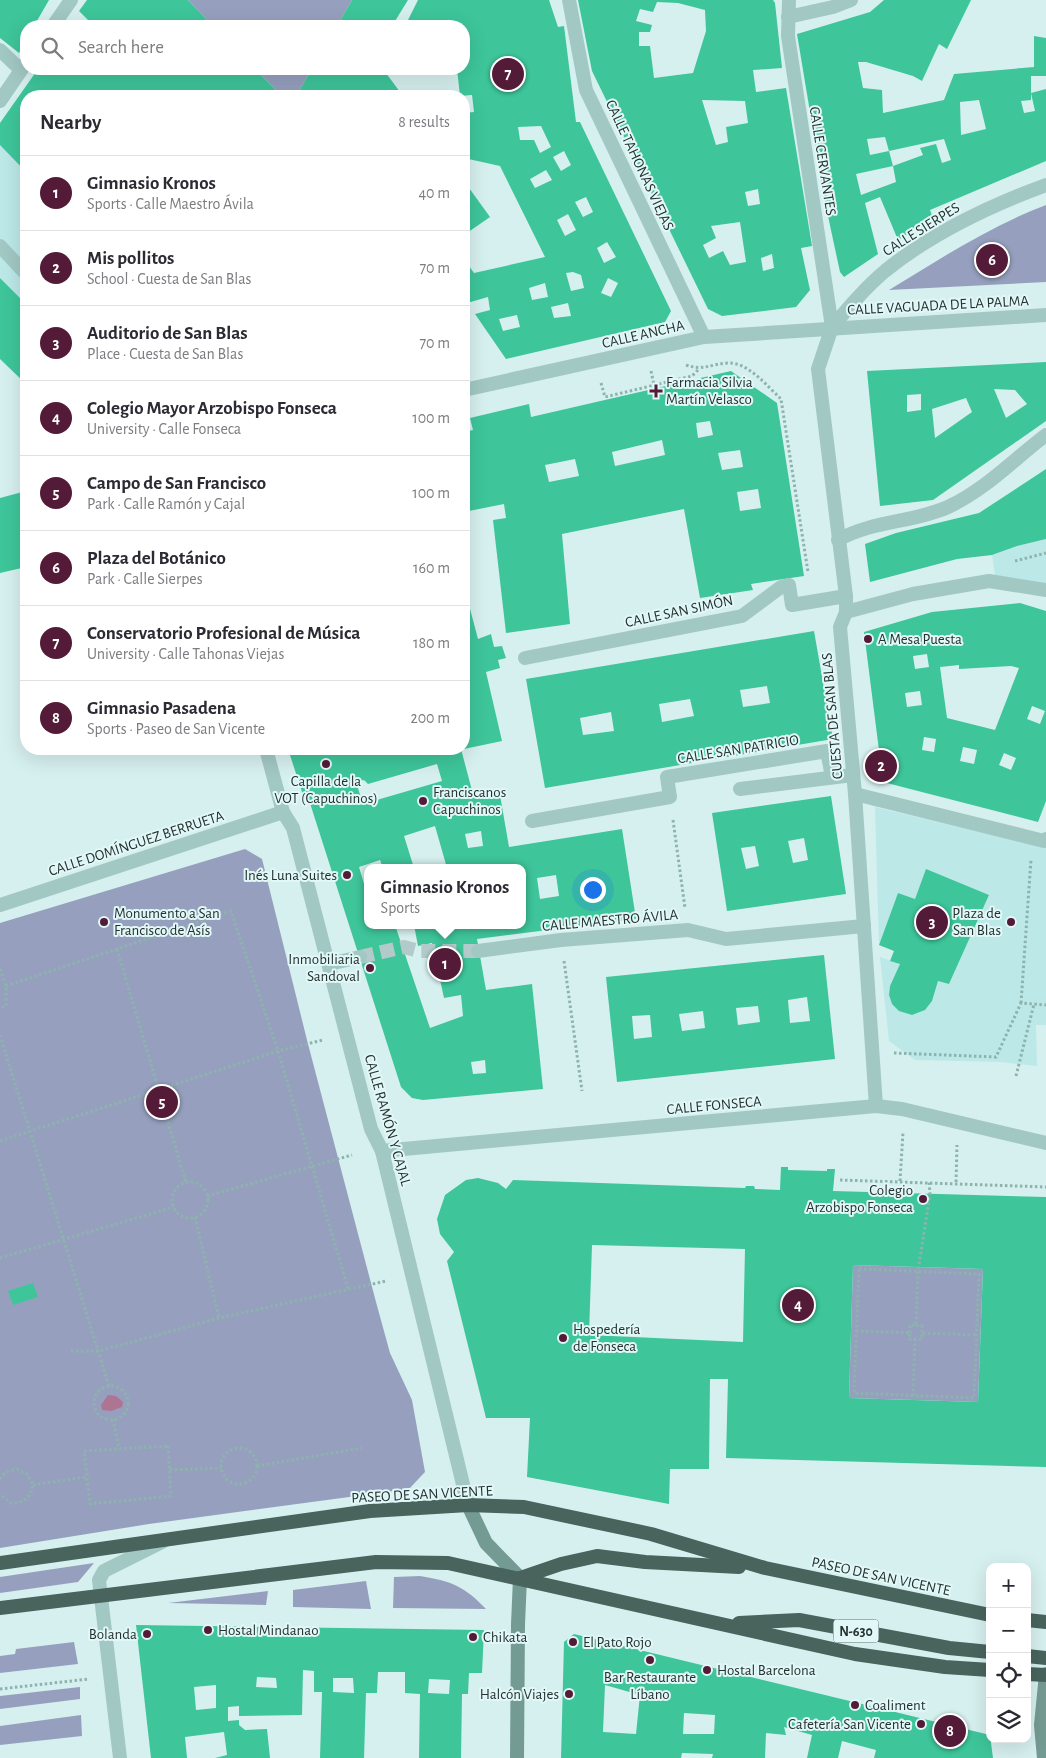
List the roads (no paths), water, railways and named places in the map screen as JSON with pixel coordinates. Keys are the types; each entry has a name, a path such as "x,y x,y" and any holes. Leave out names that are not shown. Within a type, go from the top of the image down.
{"highway":[{"name":"PASEO DE SAN VICENTE","path":"0,1563 165,1541 370,1510 468,1505 524,1507 651,1534 765,1568 986,1614"},
{"name":"PASEO DE SAN VICENTE","path":"520,1578 561,1564 597,1556 645,1562 765,1568"},
{"path":"0,1608 376,1562 448,1562 520,1578 567,1591 875,1657 986,1670"},
{"name":"N-630","path":"721,1624 799,1620 932,1645 986,1652"},
{"path":"1031,1620 1046,1622"},
{"path":"1031,1656 1046,1658"},
{"path":"1031,1674 1046,1675"}],"main road":[{"path":"468,1505 486,1544 520,1578 517,1758"},
{"path":"1031,1658 1046,1675 1041,1724 1044,1758"}],"street":[{"path":"56,20 71,0"},
{"name":"CALLE TAHONAS VIEJAS","path":"569,0 586,90 704,337"},
{"name":"CALLE CERVANTES","path":"788,0 788,36 832,327"},
{"path":"788,17 833,7 851,0"},
{"path":"0,50 20,63"},
{"path":"0,101 20,72"},
{"name":"CALLE SIERPES","path":"832,327 861,293 885,271 940,235 994,204 1046,185"},
{"path":"0,246 20,268"},
{"name":"CALLE VAGUADA DE LA PALMA","path":"832,327 1046,314"},
{"name":"CALLE ANCHA","path":"470,389 704,337 832,327"},
{"name":"CUESTA DE SAN BLAS","path":"832,327 818,369 846,596 846,612 840,627 855,794 876,1106"},
{"path":"838,540 857,530 946,508 977,492 1013,460 1046,435"},
{"path":"846,612 913,594 989,581 1046,590"},
{"name":"CALLE SAN SIMÓN","path":"525,658 742,616 781,587 789,585 792,604 846,596"},
{"name":"CALLE SAN PATRICIO","path":"532,821 670,797 667,777 827,751 832,777"},
{"name":"CALLE RAMÓN Y CAJAL","path":"268,755 283,812 293,828 371,1129 382,1151 468,1505"},
{"path":"740,789 853,775"},
{"path":"855,794 1045,838"},
{"name":"CALLE DOMÍNGUEZ BERRUETA","path":"0,905 283,812"},
{"name":"CALLE MAESTRO ÁVILA","path":"478,951 561,940 688,930 726,938 864,926"},
{"path":"328,964 360,957"},
{"name":"CALLE FONSECA","path":"382,1151 876,1106 902,1109 1046,1143"},
{"path":"120,1758 99,1580 104,1571 165,1541"}],"tunnel":[{"path":"360,957 404,947 419,951 478,951"}],"place":[{"name":"Conservatorio Profesional de Música","path":"508,74"},
{"name":"Plaza del Botánico","path":"992,260"},
{"name":"Farmacia Silvia Martín Velasco","path":"656,391"},
{"name":"A Mesa Puesta","path":"868,639"},
{"name":"Capilla de la VOT (Capuchinos)","path":"326,764"},
{"name":"Mis pollitos","path":"881,766"},
{"name":"Franciscanos Capuchinos","path":"423,801"},
{"name":"Inés Luna Suites","path":"347,875"},
{"name":"Monumento a San Francisco de Asís","path":"104,922"},
{"name":"Auditorio de San Blas","path":"932,922"},
{"name":"Plaza de San Blas","path":"1011,922"},
{"name":"Gimnasio Kronos","path":"445,964"},
{"name":"Inmobiliaria Sandoval","path":"370,968"},
{"name":"Campo de San Francisco","path":"162,1102"},
{"name":"Colegio Arzobispo Fonseca","path":"923,1199"},
{"name":"Colegio Mayor Arzobispo Fonseca","path":"798,1305"},
{"name":"Hospedería de Fonseca","path":"563,1338"},
{"name":"Hostal Mindanao","path":"208,1630"},
{"name":"Bolanda","path":"147,1634"},
{"name":"Chikata","path":"473,1637"},
{"name":"El Pato Rojo","path":"573,1642"},
{"name":"Bar Restaurante Líbano","path":"650,1660"},
{"name":"Hostal Barcelona","path":"707,1670"},
{"name":"Halcón Viajes","path":"569,1694"},
{"name":"Coaliment","path":"855,1705"},
{"name":"Cafetería San Vicente","path":"921,1724"},
{"name":"Gimnasio Pasadena","path":"950,1731"}]}
